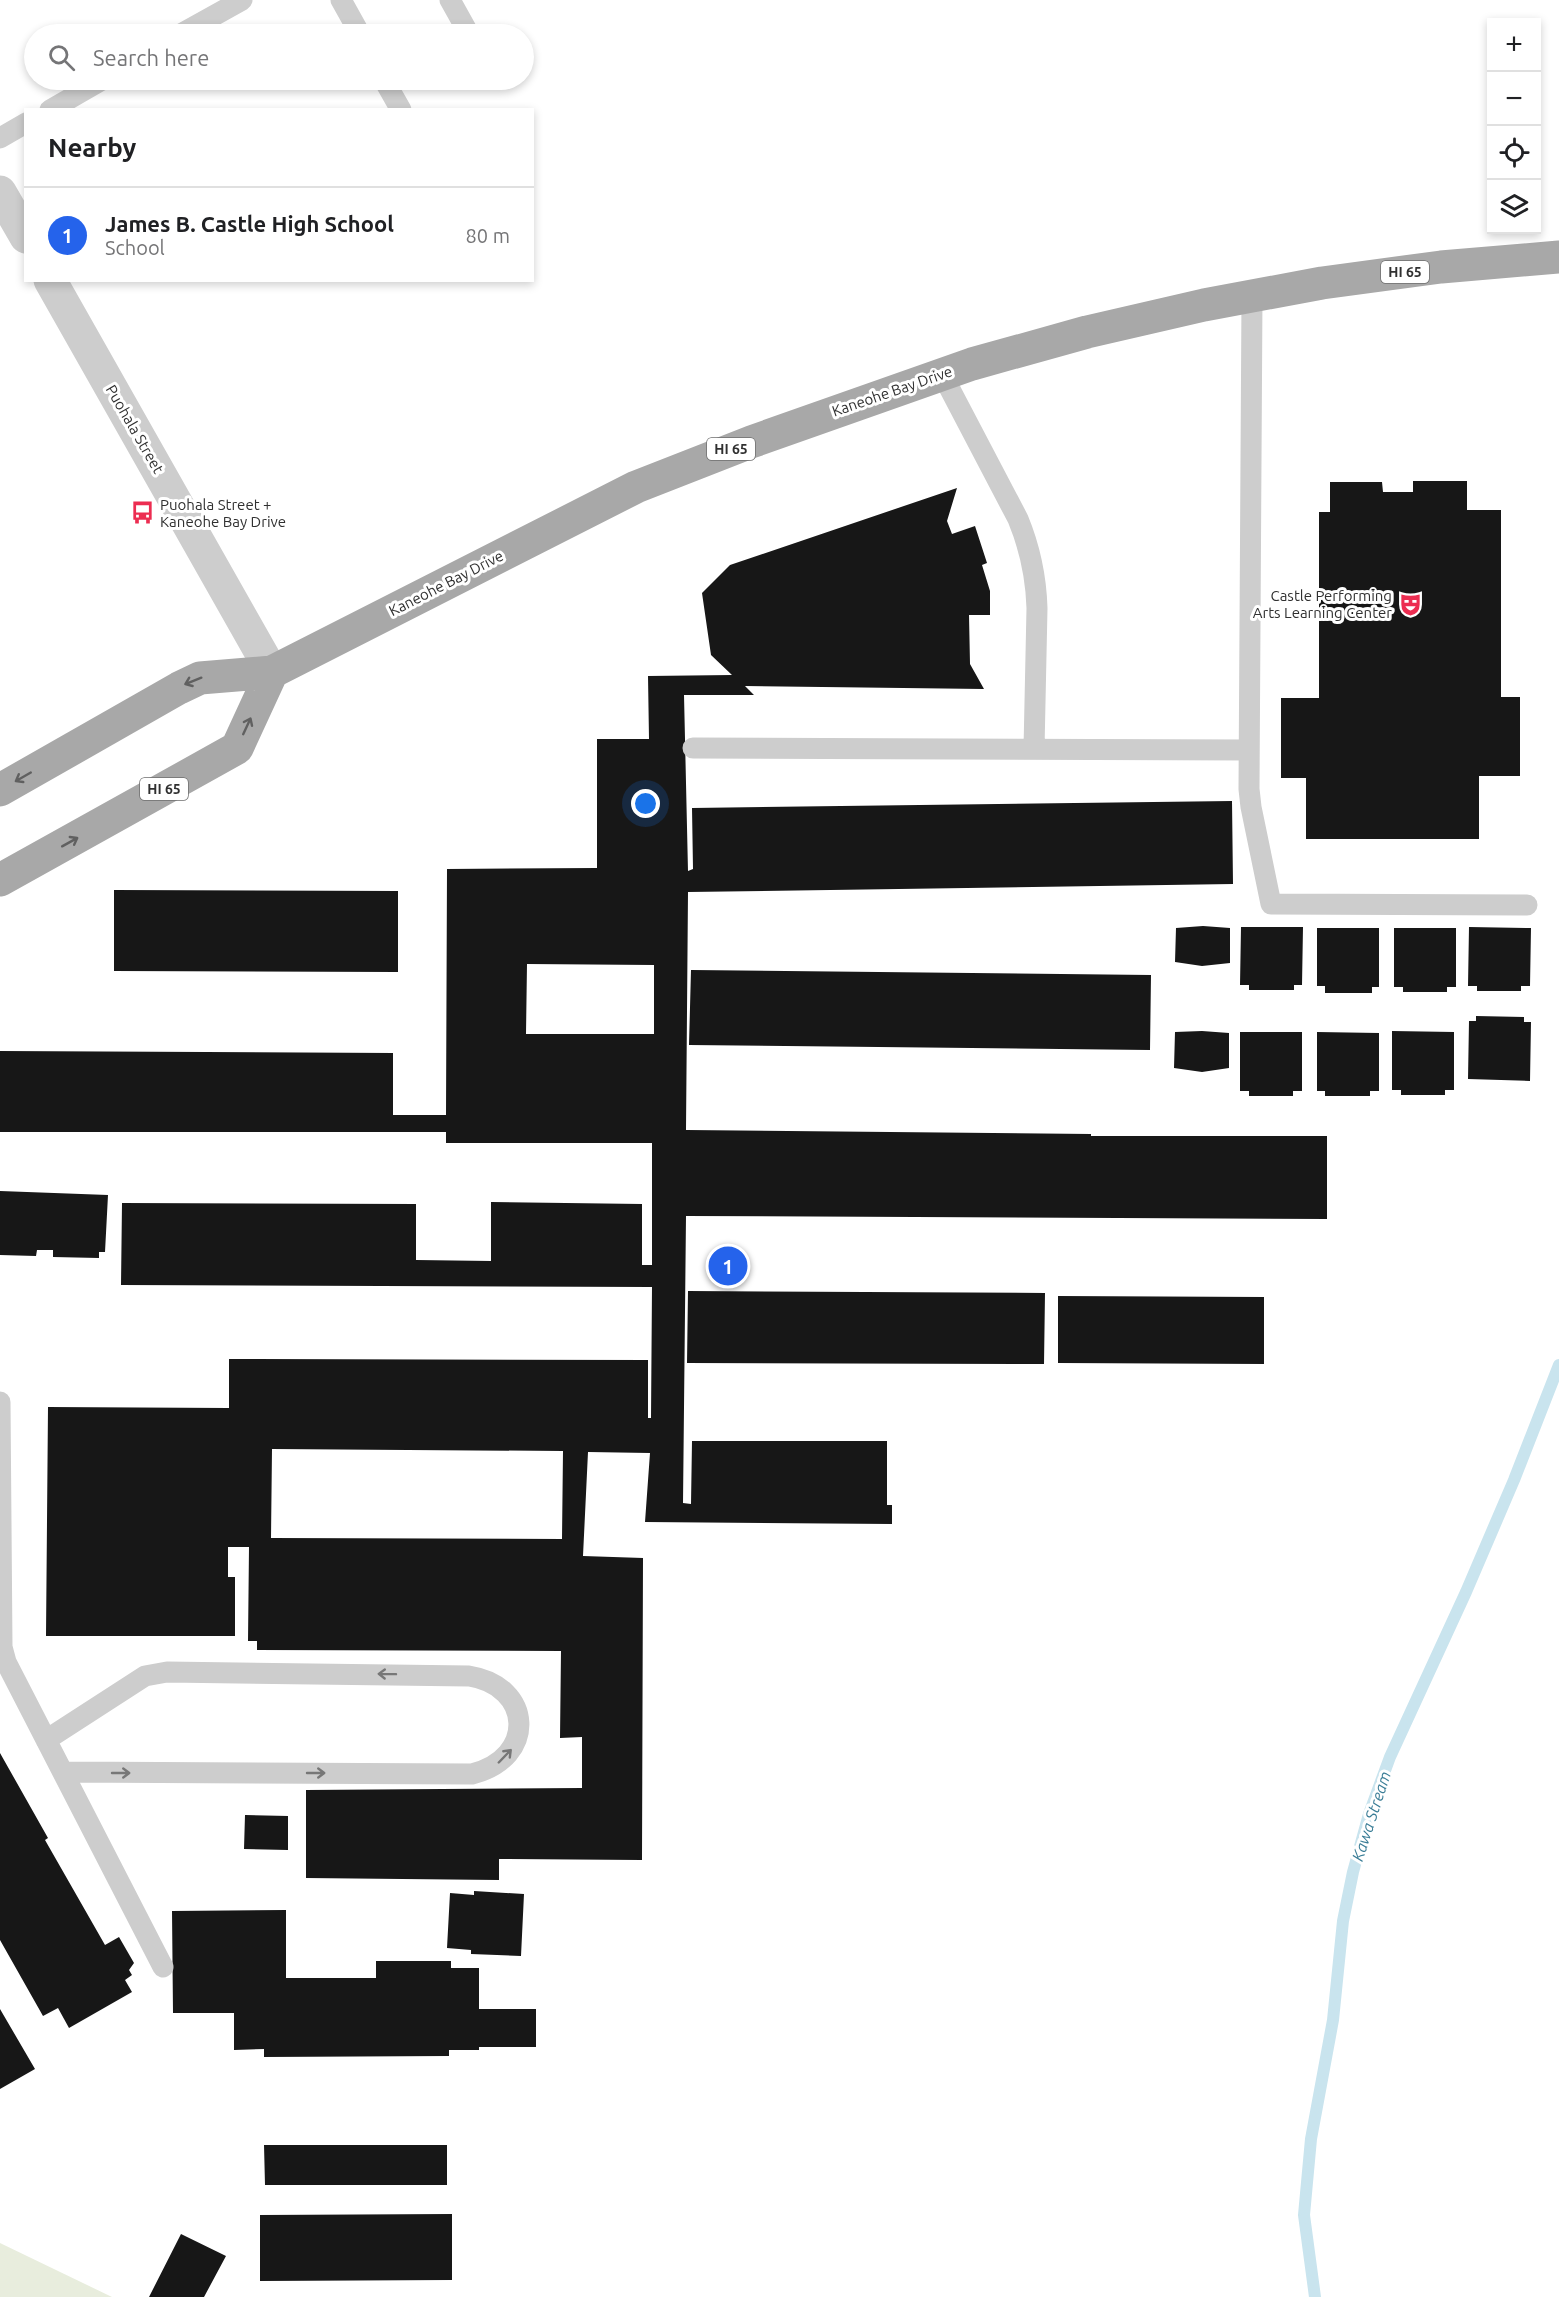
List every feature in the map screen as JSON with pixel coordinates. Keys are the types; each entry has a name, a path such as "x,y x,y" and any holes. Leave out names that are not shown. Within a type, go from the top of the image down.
{"main road":[{"name":"Kaneohe Bay Drive","path":"0,790 200,678 272,672 636,487 751,441 942,374 1087,332 1204,305 1322,283 1441,267 1559,257"},
{"name":"HI 65","path":"0,880 237,748 272,672"}],"street":[{"path":"0,192 24,234"},
{"name":"Puohala Street","path":"51,282 272,672"}],"lane":[{"path":"199,24 242,0"},
{"path":"341,0 354,24"},
{"path":"450,0 463,24"},
{"path":"53,108 85,90"},
{"path":"390,90 400,108"},
{"path":"0,138 24,124"},
{"path":"1252,296 1251,807 1271,904 1527,905"},
{"path":"942,374 1018,519 1028,543 1037,588 1034,749"},
{"path":"693,748 1250,750"},
{"path":"0,1402 2,1647 6,1662 163,1967"},
{"path":"46,1740 145,1676 167,1672 469,1676 485,1678 500,1687 512,1699 518,1715 518,1731 514,1748 503,1761 489,1770 472,1774 63,1772"}],"green space":[{"path":"0,2243 112,2297 0,2297"}],"building":[{"name":"Castle Performing Arts Learning Center","path":"1413,481 1467,481 1467,510 1501,510 1501,697 1520,697 1520,776 1479,776 1479,839 1306,839 1306,778 1281,778 1281,698 1319,698 1319,512 1330,512 1330,482 1382,482 1383,492 1413,492"},
{"path":"957,488 947,521 952,534 975,526 987,563 982,565 990,591 990,615 969,615 970,664 984,689 745,686 754,695 684,695 688,871 693,869 692,808 1232,801 1233,884 688,892 686,1130 1091,1134 1091,1136 1327,1136 1327,1219 686,1216 683,1503 691,1504 692,1441 887,1441 887,1505 892,1505 892,1524 645,1522 650,1453 588,1452 583,1556 643,1558 642,1860 499,1859 499,1880 306,1878 306,1790 582,1788 582,1737 560,1738 561,1651 257,1650 257,1641 248,1641 249,1547 228,1547 228,1577 235,1577 235,1636 46,1636 48,1407 229,1408 229,1359 648,1360 648,1418 651,1418 652,1287 121,1285 122,1203 416,1204 416,1260 491,1261 491,1202 642,1204 642,1265 652,1265 652,1143 446,1143 446,1132 0,1132 0,1051 393,1053 393,1115 446,1115 447,869 597,868 597,739 649,739 648,676 732,675 711,655 702,593 730,565","holes":["527,964 654,965 654,1034 526,1034","272,1449 563,1451 562,1539 271,1538"]},
{"path":"114,890 398,891 398,972 114,971"},
{"path":"1203,926 1230,928 1230,963 1202,966 1175,962 1176,928"},
{"path":"1241,927 1303,927 1302,985 1294,985 1294,990 1249,990 1249,985 1240,985"},
{"path":"1469,927 1531,928 1530,986 1521,986 1521,991 1477,991 1477,986 1468,986"},
{"path":"1317,928 1379,928 1379,987 1372,987 1372,993 1325,993 1325,986 1317,986"},
{"path":"1394,928 1456,928 1456,987 1447,987 1447,992 1403,992 1403,987 1394,987"},
{"path":"691,970 1151,975 1150,1050 689,1045"},
{"path":"1476,1016 1524,1017 1524,1022 1531,1022 1530,1081 1468,1079 1469,1021 1476,1021"},
{"path":"1392,1031 1454,1032 1454,1090 1445,1090 1445,1095 1401,1095 1401,1090 1392,1090"},
{"path":"1175,1032 1229,1033 1229,1068 1202,1072 1174,1068"},
{"path":"1240,1032 1302,1032 1302,1091 1293,1091 1293,1096 1249,1096 1249,1091 1240,1091"},
{"path":"1317,1032 1379,1033 1379,1091 1370,1091 1370,1096 1325,1096 1325,1091 1317,1091"},
{"path":"0,1191 108,1195 105,1252 99,1252 99,1258 53,1257 53,1250 37,1250 36,1256 0,1255"},
{"path":"688,1291 1045,1293 1044,1364 687,1363"},
{"path":"1058,1296 1264,1297 1264,1364 1058,1363"},
{"path":"0,1753 48,1838 45,1840 105,1945 119,1937 134,1963 129,1970 132,1975 125,1980 132,1992 69,2028 58,2008 43,2016 0,1940"},
{"path":"245,1815 288,1816 288,1850 244,1849"},
{"path":"474,1891 524,1894 521,1956 471,1954 471,1950 447,1948 450,1893 474,1895"},
{"path":"286,1910 286,1978 376,1978 376,1961 451,1961 451,1968 479,1968 479,2009 536,2009 536,2047 479,2047 479,2050 449,2050 449,2056 264,2057 264,2049 234,2050 234,2013 173,2013 172,1911"},
{"path":"0,2009 35,2069 0,2089"},
{"path":"264,2145 447,2145 447,2185 265,2185"},
{"path":"452,2214 452,2280 260,2281 260,2215"},
{"path":"181,2234 226,2256 204,2297 149,2297"}],"waterway":[{"name":"Kawa Stream","path":"1315,2297 1304,2215 1311,2139 1333,2020 1343,1921 1353,1872 1369,1814 1390,1757 1466,1592 1514,1480 1559,1365"}],"place":[{"name":"Puohala Street + Kaneohe Bay Drive","path":"142,513"},
{"name":"Castle Performing Arts Learning Center","path":"1410,604"},
{"name":"James B. Castle High School","path":"728,1266"}]}
